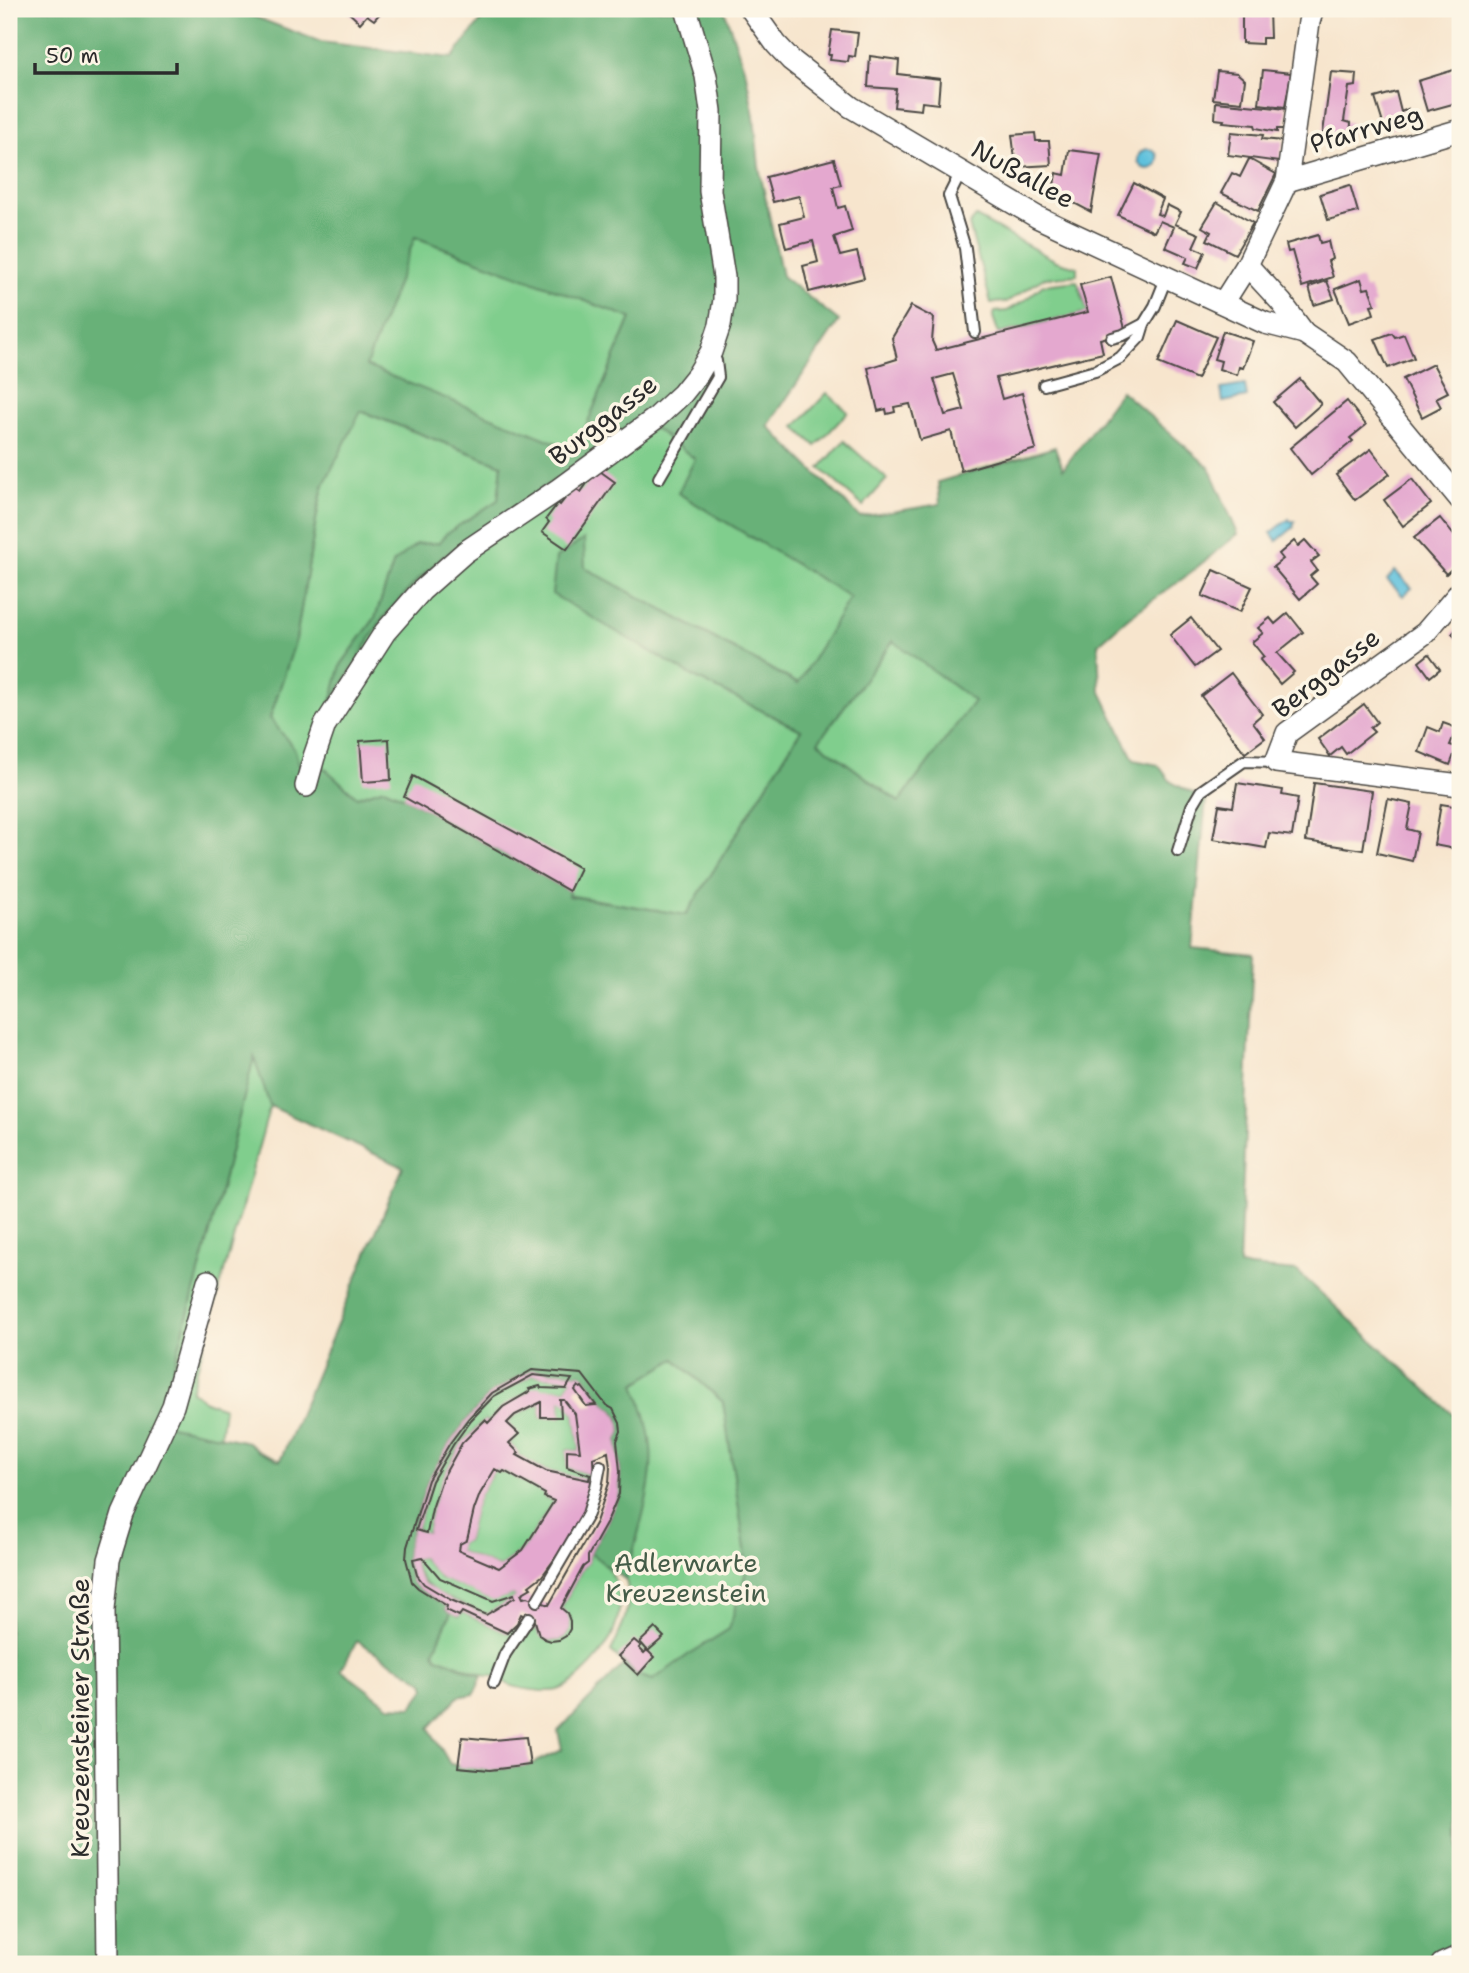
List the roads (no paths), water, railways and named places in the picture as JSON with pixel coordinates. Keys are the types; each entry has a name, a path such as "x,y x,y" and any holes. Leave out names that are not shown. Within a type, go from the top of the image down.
{"street":[{"name":"Burggasse","path":"306,786 325,725 385,632 421,591 466,552 559,489 656,418 682,394 711,352 720,325 724,277 710,191 711,111 706,76 686,9"},
{"name":"Nußallee","path":"751,9 776,44 815,80 851,107 1037,217 1265,323 1304,333"},
{"path":"1223,303 1247,265 1287,181 1313,9"},
{"name":"Pfarrweg","path":"1287,181 1460,130"},
{"name":"Nußallee","path":"1247,265 1281,302 1304,333 1347,362 1460,499"},
{"name":"Berggasse","path":"1460,592 1425,633 1287,733 1276,762 1460,785"},
{"name":"Kreuzensteiner Straße","path":"107,1964 104,1610 109,1560 123,1514 173,1406 208,1280"},
{"path":"1442,1964 1460,1956"}],"lane":[{"path":"961,172 949,196 965,248 975,332"},
{"path":"1044,385 1095,371 1120,358 1140,337 1167,276"},
{"path":"1112,338 1144,324"},
{"path":"659,478 718,377 716,361 711,352"},
{"path":"1178,850 1192,806 1201,791 1244,761 1276,762"},
{"path":"537,1601 588,1514 600,1466"},
{"path":"495,1680 505,1654 528,1618"}],"water":[{"path":"1144,149 1152,149 1158,159 1152,169 1144,169 1138,163 1138,155"},
{"path":"1245,385 1247,397 1223,402 1221,389"},
{"path":"1289,519 1295,521 1294,527 1277,541 1271,533"},
{"path":"1395,571 1412,588 1403,596 1387,580"}],"park label":[{"name":"Adlerwarte Kreuzenstein","path":"686,1578"}]}
